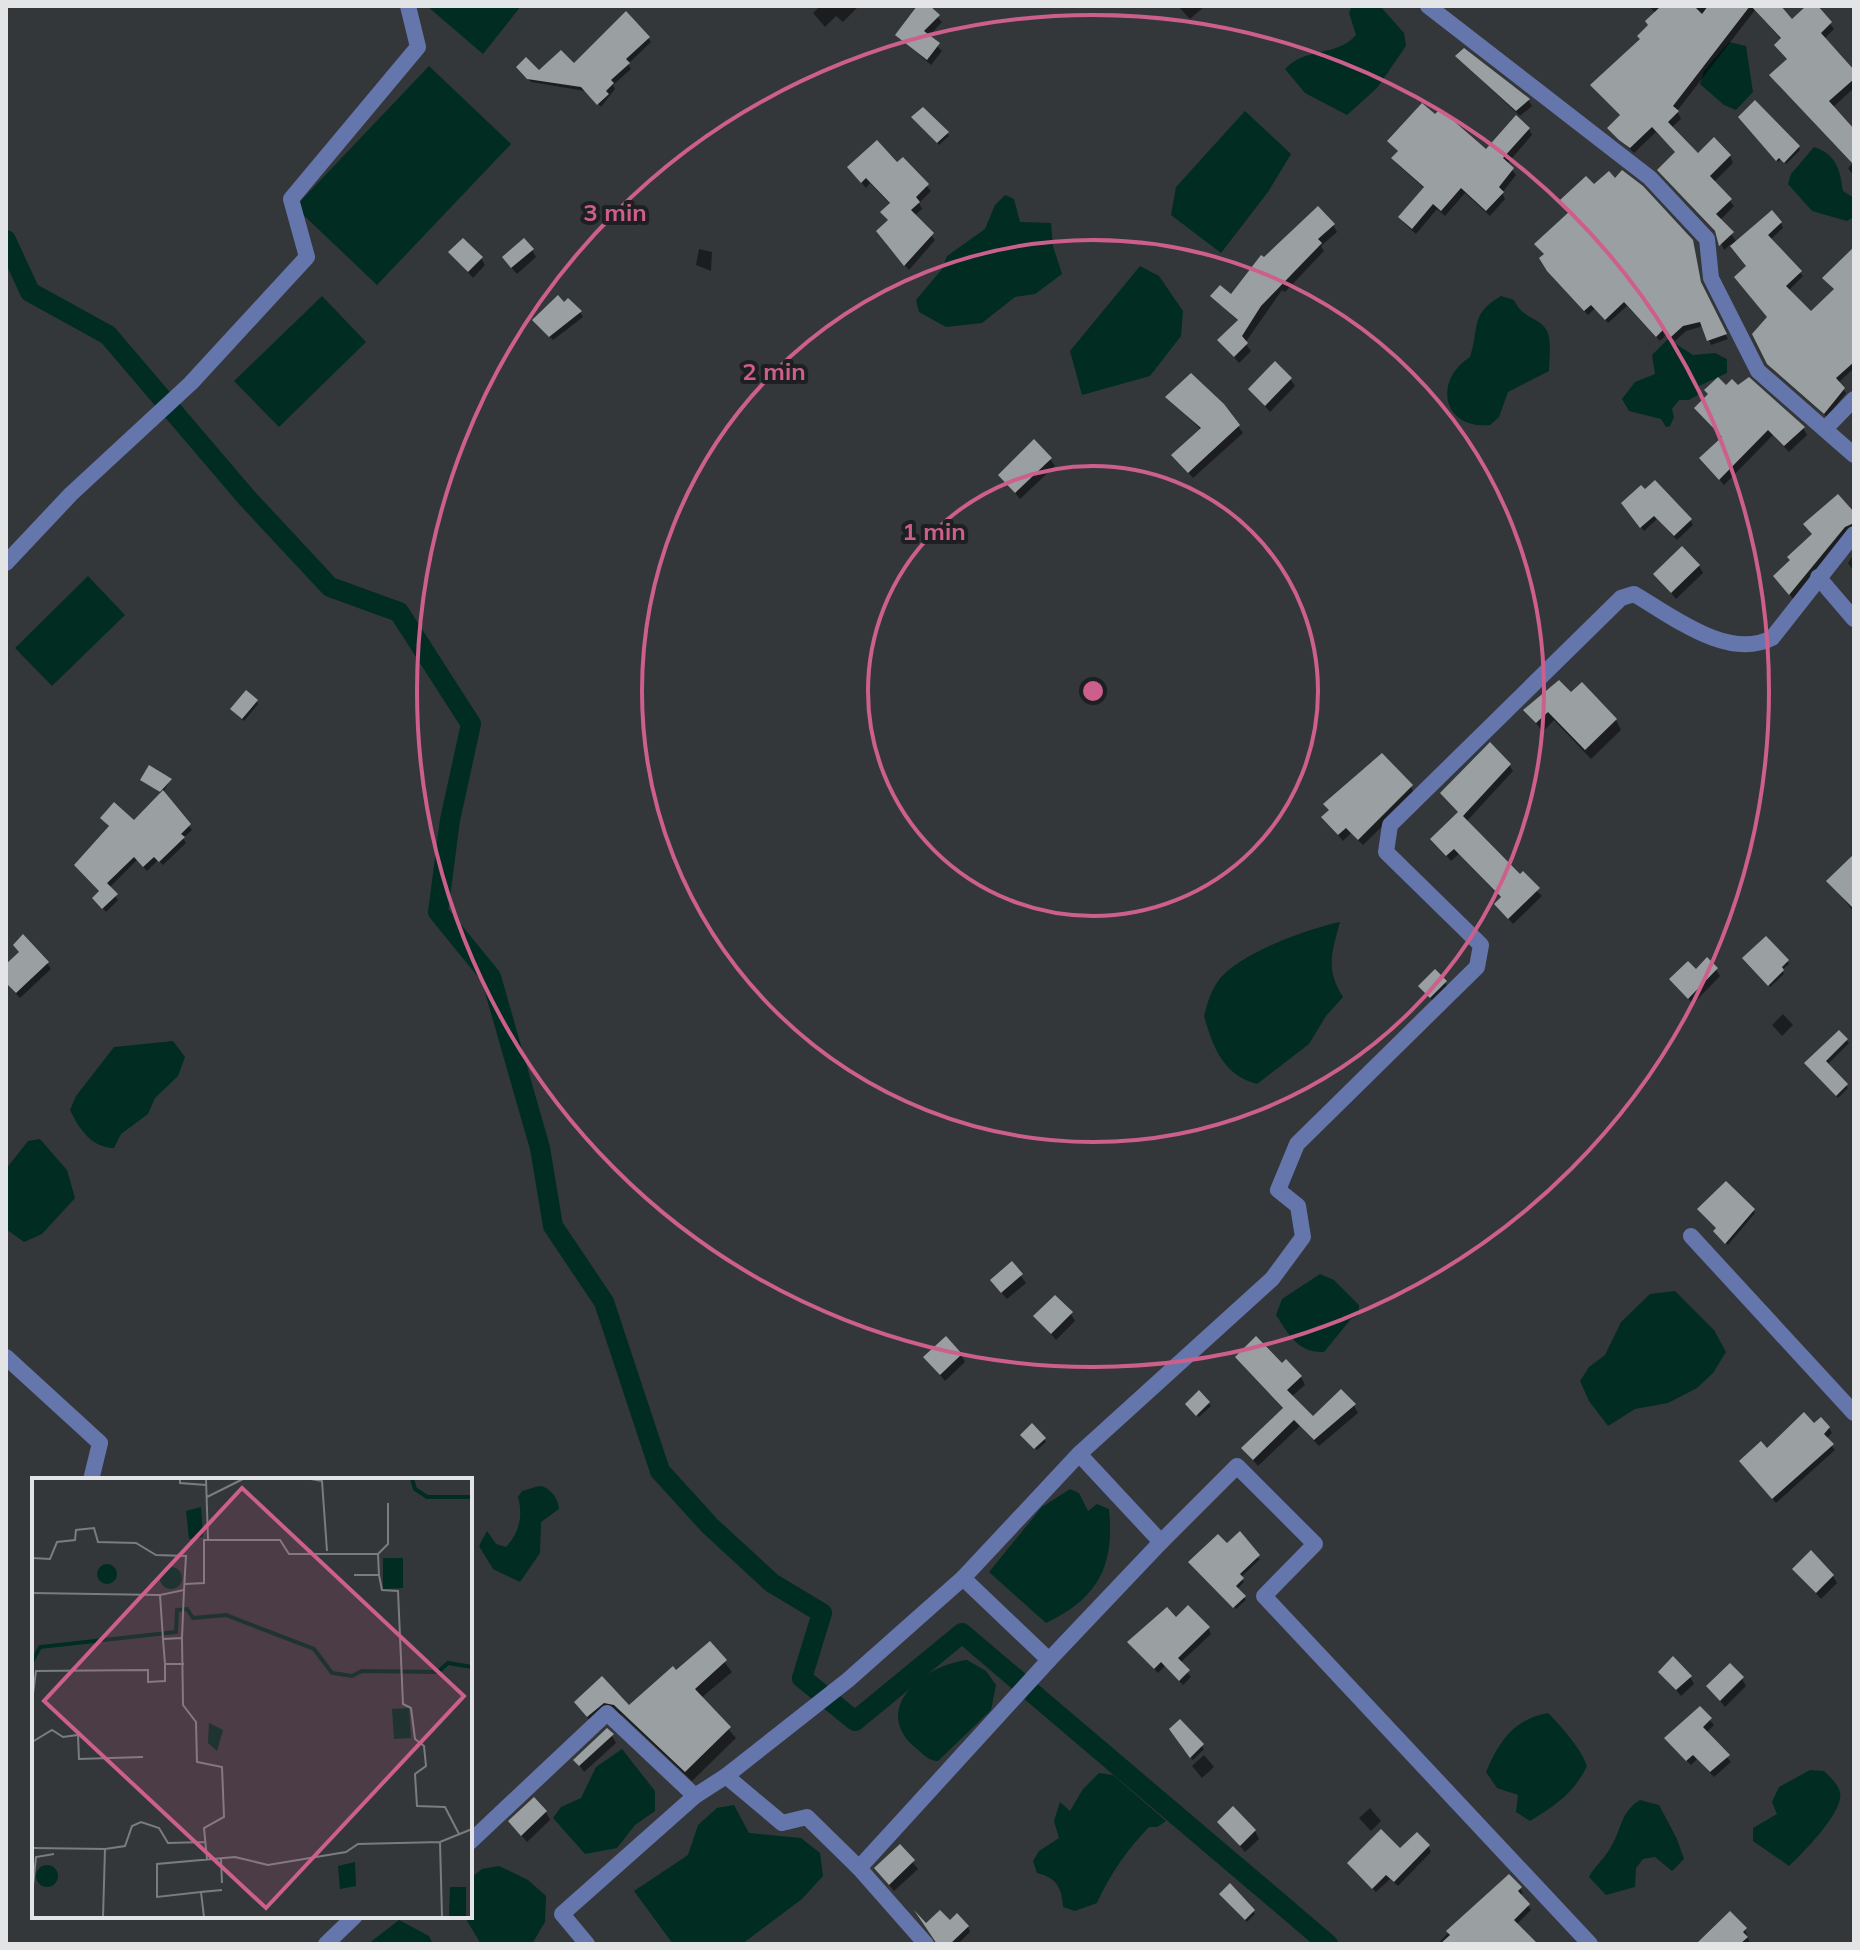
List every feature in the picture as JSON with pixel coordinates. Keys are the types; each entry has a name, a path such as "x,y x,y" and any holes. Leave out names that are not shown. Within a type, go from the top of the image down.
{"street":[{"path":"6,563 71,494 191,383 307,257 291,199 418,47 408,6"},
{"path":"1428,6 1650,178 1669,198 1707,239 1711,278 1758,371 1854,455"},
{"path":"1825,429 1854,399"},
{"path":"587,1944 562,1914 695,1796 726,1776 848,1680 963,1578 1079,1454 1272,1279 1303,1237 1298,1206 1278,1190 1297,1144 1477,967 1481,945 1386,852 1390,825 1621,598 1634,594 1692,627 1739,646 1757,646 1772,638 1854,534"},
{"path":"1818,577 1854,619"},
{"path":"1691,1236 1854,1413"},
{"path":"6,1357 100,1443 91,1478"},
{"path":"1079,1454 1161,1542"},
{"path":"859,1868 1049,1660 1237,1466 1315,1544 1264,1596 1590,1944"},
{"path":"963,1578 1049,1660"},
{"path":"472,1840 607,1713 695,1796"},
{"path":"726,1776 782,1823 807,1817 859,1868 926,1944"},
{"path":"326,1944 353,1918"}],"shaded area":[{"path":"427,6 521,6 483,54"},
{"path":"1352,6 1380,6 1404,33 1406,46 1377,88 1347,115 1305,93 1285,69 1302,58 1340,46 1356,35 1349,13"},
{"path":"1729,42 1746,46 1753,92 1736,110 1724,105 1700,84 1704,71"},
{"path":"429,66 511,144 377,285 295,207"},
{"path":"1245,111 1291,154 1268,192 1221,253 1171,215 1176,187"},
{"path":"1814,147 1832,158 1843,191 1854,198 1854,217 1847,221 1812,211 1788,184 1791,174"},
{"path":"1005,195 1014,199 1020,222 1051,223 1053,246 1062,274 1035,294 1015,297 982,323 946,327 919,312 916,300 942,269 947,256 985,229 995,205"},
{"path":"1140,266 1159,276 1183,311 1181,336 1150,376 1082,395 1070,351"},
{"path":"322,296 366,342 279,427 234,381"},
{"path":"1501,296 1514,300 1522,311 1544,326 1549,335 1549,371 1508,392 1499,417 1490,425 1474,424 1461,420 1453,412 1447,390 1458,367 1470,357 1477,322 1484,309"},
{"path":"1668,339 1693,355 1715,353 1727,359 1727,373 1699,386 1701,393 1689,400 1679,400 1672,409 1674,417 1670,426 1666,427 1661,419 1629,411 1622,399 1635,382 1655,374 1652,355"},
{"path":"88,576 125,615 52,686 15,648"},
{"path":"1340,922 1332,969 1343,997 1326,1016 1309,1044 1257,1084 1245,1080 1221,1058 1204,1016 1218,981 1256,952 1309,930"},
{"path":"173,1041 185,1057 178,1076 155,1098 148,1114 121,1134 114,1148 93,1141 70,1110 76,1096 114,1047"},
{"path":"40,1139 67,1170 75,1198 42,1234 24,1242 6,1229 6,1169 28,1141"},
{"path":"1320,1274 1334,1280 1359,1305 1359,1315 1351,1319 1324,1352 1315,1352 1301,1346 1290,1336 1276,1315 1282,1299"},
{"path":"1675,1291 1714,1330 1726,1352 1713,1373 1697,1388 1668,1403 1635,1409 1608,1426 1589,1401 1580,1381 1589,1367 1605,1355 1621,1322 1650,1294"},
{"path":"539,1486 553,1494 559,1509 541,1522 540,1553 520,1582 493,1569 479,1546 487,1531 496,1544 506,1547 519,1523 518,1497 522,1491"},
{"path":"1070,1489 1079,1493 1088,1511 1097,1504 1109,1509 1109,1547 1099,1578 1090,1591 1079,1603 1046,1623 989,1572 1042,1507"},
{"path":"967,1660 986,1671 996,1685 991,1710 938,1761 932,1760 904,1734 898,1719 900,1705 919,1680 950,1664"},
{"path":"1548,1713 1565,1731 1587,1766 1563,1798 1530,1821 1516,1812 1518,1795 1497,1788 1486,1772 1509,1733 1526,1720"},
{"path":"622,1749 655,1791 655,1811 635,1825 617,1848 585,1854 553,1818 561,1807 581,1798 596,1767"},
{"path":"1810,1770 1824,1771 1836,1783 1840,1800 1821,1832 1789,1866 1753,1841 1753,1828 1777,1814 1772,1802 1779,1787"},
{"path":"1099,1773 1113,1775 1166,1821 1157,1827 1149,1827 1133,1844 1113,1872 1097,1903 1075,1911 1063,1907 1057,1885 1037,1873 1033,1861 1039,1851 1059,1838 1054,1821 1060,1802 1070,1811 1083,1789"},
{"path":"1640,1800 1659,1805 1684,1859 1672,1871 1655,1857 1643,1859 1636,1868 1635,1887 1606,1895 1589,1877 1607,1854 1628,1811"},
{"path":"734,1805 749,1833 801,1838 820,1853 823,1876 802,1899 742,1944 673,1944 634,1891 688,1855 698,1825 717,1808"},
{"path":"499,1866 528,1880 546,1896 545,1922 532,1944 481,1944 467,1921 472,1918 473,1876 482,1869"},
{"path":"399,1920 429,1936 433,1944 368,1944"}],"building":[{"path":"917,6 930,6 940,15 924,31 940,43 927,60 895,35"},
{"path":"1661,6 1694,6 1702,14 1708,6 1750,6 1673,106 1679,111 1668,122 1698,153 1714,137 1731,155 1710,176 1732,199 1716,214 1734,232 1719,246 1715,231 1657,170 1675,152 1652,127 1630,148 1619,140 1607,128 1620,115 1590,85 1640,39 1637,36 1648,25 1645,21"},
{"path":"1751,6 1781,6 1792,19 1806,6 1818,6 1832,22 1821,33 1854,70 1854,79 1829,101 1854,129 1854,165 1769,75 1787,59 1774,45 1781,38"},
{"path":"626,11 650,37 626,59 630,63 611,80 614,83 606,91 609,94 597,105 581,87 527,79 516,67 526,57 539,70 561,50 574,63"},
{"path":"1464,48 1530,99 1516,111 1455,56"},
{"path":"1755,100 1800,146 1784,163 1779,158 1776,161 1738,117"},
{"path":"1422,103 1435,114 1440,109 1486,149 1516,115 1530,128 1503,158 1514,168 1499,187 1504,192 1486,211 1461,188 1441,211 1433,204 1412,229 1398,217 1424,187 1391,158 1398,151 1387,141"},
{"path":"923,107 949,132 937,143 911,117"},
{"path":"877,140 897,162 903,157 929,184 916,197 920,202 911,210 934,233 904,266 876,231 888,220 880,212 890,203 866,178 861,183 847,167"},
{"path":"1622,170 1643,186 1693,240 1701,282 1727,334 1707,341 1700,322 1683,326 1671,337 1664,329 1656,337 1624,302 1605,320 1591,305 1584,311 1547,271 1539,258 1544,254 1534,244 1570,211 1560,200 1586,176 1594,184 1609,171 1615,178"},
{"path":"1318,206 1335,224 1318,239 1322,243 1261,306 1242,336 1248,343 1234,357 1217,340 1238,320 1210,296 1220,285 1231,294 1261,255 1264,257"},
{"path":"1772,210 1782,222 1768,235 1802,271 1786,286 1811,311 1834,289 1822,278 1854,247 1854,362 1836,378 1845,388 1824,414 1767,364 1752,334 1767,317 1734,277 1746,266 1730,246"},
{"path":"463,238 483,257 468,272 448,252"},
{"path":"524,238 534,249 511,268 502,257"},
{"path":"558,295 564,302 568,298 582,311 549,337 532,320"},
{"path":"1275,361 1292,378 1265,406 1248,389"},
{"path":"1191,373 1224,404 1240,425 1188,473 1171,455 1201,428 1165,397"},
{"path":"1718,377 1726,385 1732,379 1738,385 1749,377 1805,427 1784,446 1768,430 1719,480 1699,458 1722,437 1694,408 1708,394 1704,390"},
{"path":"1034,439 1052,458 1015,493 998,475"},
{"path":"1655,480 1692,519 1674,536 1654,516 1640,528 1621,503 1641,485 1645,489"},
{"path":"1838,494 1854,512 1854,523 1845,527 1789,595 1773,576 1790,560 1787,557 1812,534 1803,524"},
{"path":"1682,546 1700,565 1671,593 1653,574"},
{"path":"1559,680 1571,692 1582,682 1617,719 1585,750 1548,712 1536,723 1523,710"},
{"path":"246,690 258,700 242,719 230,709"},
{"path":"1490,742 1511,764 1463,816 1520,874 1523,871 1540,888 1508,919 1494,904 1501,897 1454,849 1446,856 1430,839 1458,812 1440,793"},
{"path":"1382,753 1413,785 1358,840 1346,828 1338,835 1321,817 1329,810 1323,804"},
{"path":"149,765 172,779 160,792 140,780"},
{"path":"163,790 191,824 181,834 185,837 159,862 154,857 143,867 134,857 107,883 118,894 102,909 92,898 99,891 74,865 109,826 100,818 114,802 134,820"},
{"path":"1854,854 1854,909 1826,881"},
{"path":"23,934 49,962 16,993 6,983 6,964 19,952 13,945"},
{"path":"1766,936 1789,960 1768,986 1742,958"},
{"path":"1707,957 1718,968 1688,999 1669,979 1688,961 1696,969"},
{"path":"1435,969 1447,981 1430,998 1418,986"},
{"path":"1839,1030 1848,1039 1826,1061 1848,1084 1836,1096 1804,1063"},
{"path":"1726,1181 1755,1209 1725,1244 1713,1231 1716,1228 1697,1209"},
{"path":"1012,1261 1023,1274 1001,1293 990,1280"},
{"path":"1055,1295 1073,1312 1051,1334 1033,1316"},
{"path":"946,1336 962,1354 940,1375 923,1357"},
{"path":"1256,1336 1282,1363 1286,1359 1302,1376 1287,1390 1313,1416 1341,1389 1356,1404 1314,1440 1294,1420 1253,1460 1241,1448 1283,1408 1235,1357"},
{"path":"1199,1390 1210,1402 1196,1416 1185,1404"},
{"path":"1804,1412 1814,1423 1821,1417 1830,1427 1824,1434 1834,1444 1772,1499 1739,1461 1761,1441 1767,1448"},
{"path":"1032,1423 1046,1438 1034,1449 1020,1435"},
{"path":"1240,1531 1260,1555 1240,1574 1244,1578 1236,1586 1246,1596 1233,1608 1188,1562 1218,1534 1227,1543"},
{"path":"1811,1550 1834,1575 1816,1593 1792,1569"},
{"path":"1188,1605 1210,1627 1178,1658 1190,1670 1179,1681 1161,1662 1154,1669 1127,1642 1167,1607 1176,1617"},
{"path":"710,1641 727,1660 695,1689 731,1727 685,1772 614,1705 604,1703 587,1717 574,1702 602,1676 629,1705 673,1666 676,1670"},
{"path":"1673,1656 1692,1676 1676,1690 1658,1672"},
{"path":"1730,1663 1744,1677 1720,1701 1706,1686"},
{"path":"1700,1706 1712,1718 1703,1727 1730,1755 1710,1772 1693,1755 1686,1761 1664,1738"},
{"path":"1180,1719 1204,1744 1190,1758 1169,1729"},
{"path":"607,1728 614,1734 579,1766 573,1760"},
{"path":"534,1797 547,1811 521,1836 508,1821"},
{"path":"1233,1806 1256,1830 1240,1846 1217,1822"},
{"path":"1381,1829 1400,1848 1417,1832 1430,1845 1394,1882 1386,1875 1372,1889 1347,1863"},
{"path":"900,1844 915,1860 889,1885 874,1868"},
{"path":"1509,1874 1522,1887 1518,1891 1530,1904 1514,1920 1538,1944 1440,1944 1450,1935 1446,1931"},
{"path":"1230,1883 1255,1910 1245,1920 1219,1894"},
{"path":"914,1910 926,1923 940,1910 950,1920 957,1913 969,1926 950,1944 937,1944"},
{"path":"1730,1911 1747,1928 1743,1932 1748,1937 1740,1944 1696,1944"}],"waterway":[{"path":"6,240 30,292 108,335 247,498 330,587 399,612 471,724 450,820 438,912 491,977 540,1148 553,1226 604,1302 660,1471 710,1526 772,1583 822,1613 802,1678 855,1721 962,1633 1328,1944"}]}
